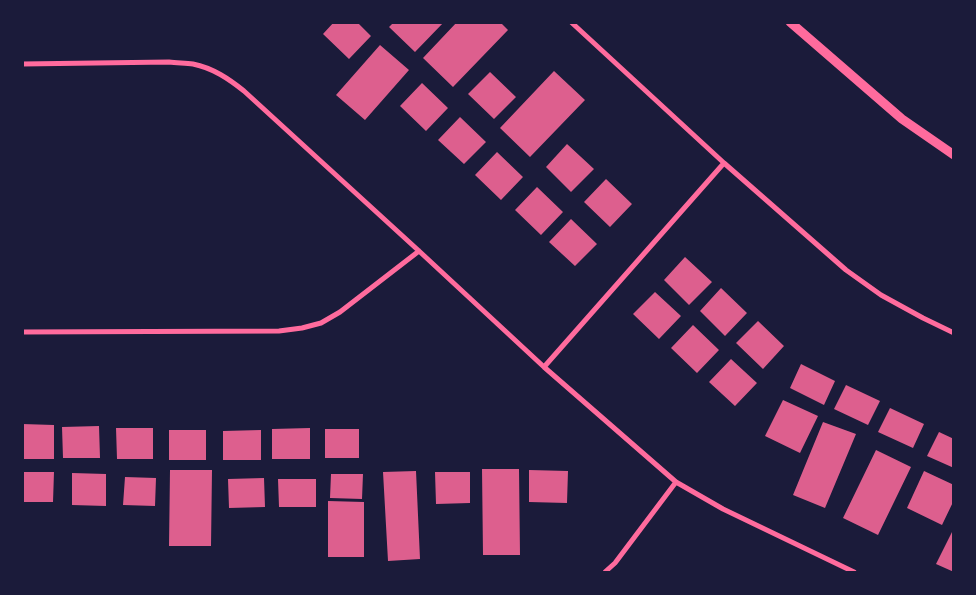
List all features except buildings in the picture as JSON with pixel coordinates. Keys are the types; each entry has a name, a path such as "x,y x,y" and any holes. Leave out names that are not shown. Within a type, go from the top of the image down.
{"street":[{"path":"571,22 724,163 846,270 881,295 954,333"},
{"path":"790,22 902,119 954,154"},
{"path":"22,64 169,62 193,64 212,70 229,79 544,367 676,482 723,509 854,572"},
{"path":"544,367 724,163"},
{"path":"22,332 279,331 302,328 321,323 340,312 419,251"},
{"path":"605,572 615,563 676,482"}]}
